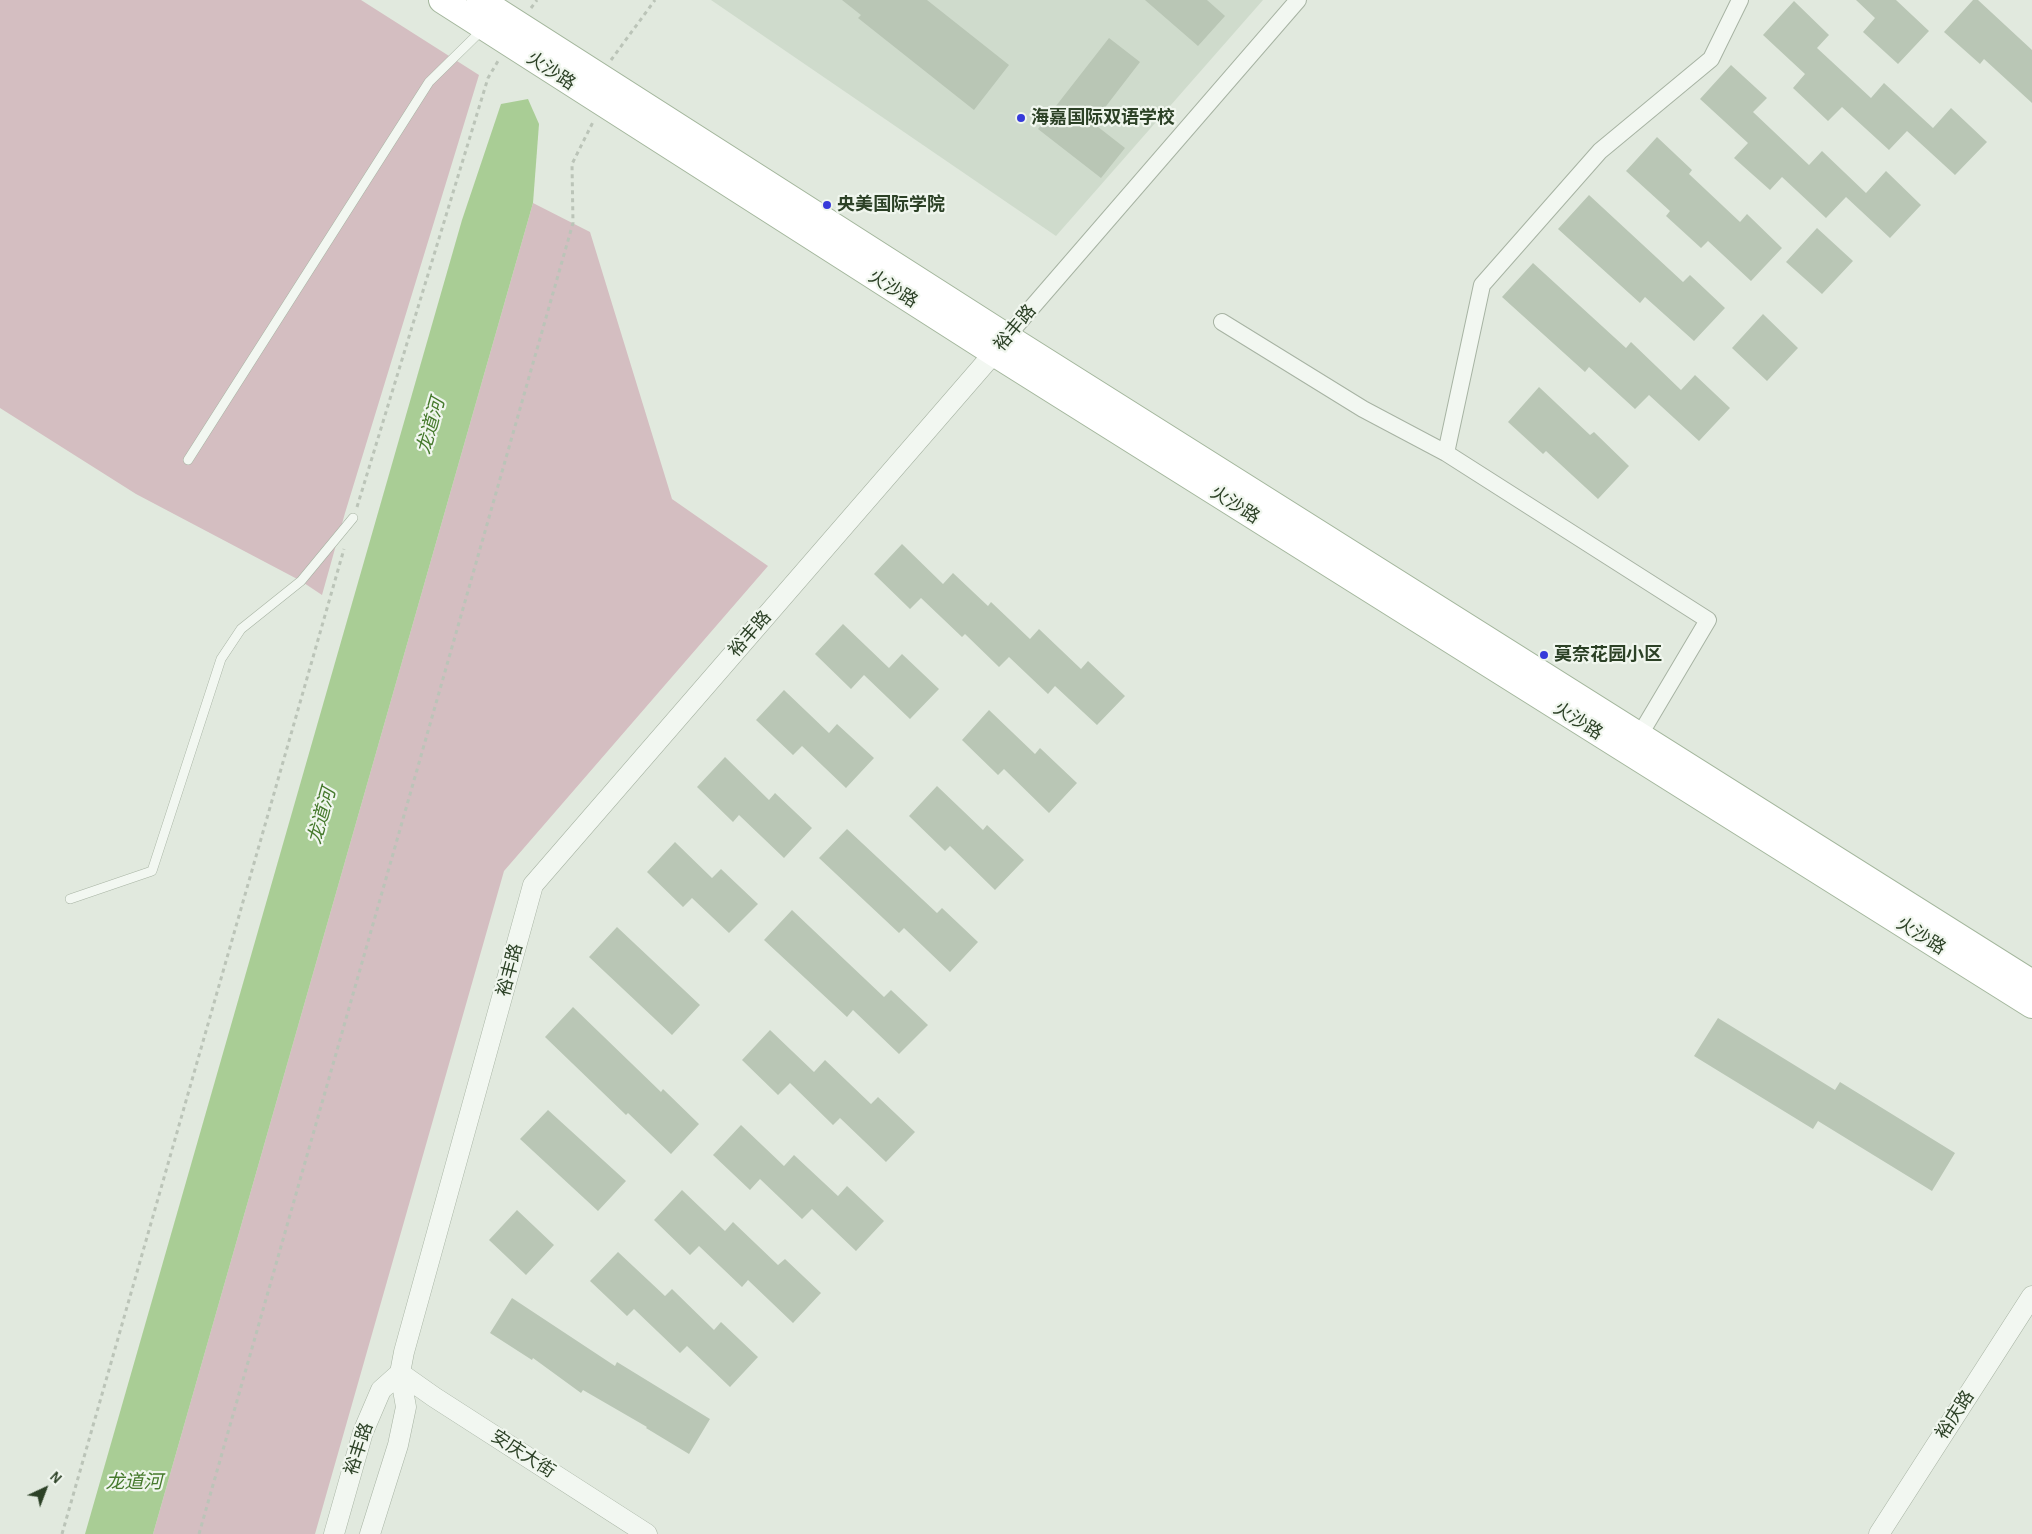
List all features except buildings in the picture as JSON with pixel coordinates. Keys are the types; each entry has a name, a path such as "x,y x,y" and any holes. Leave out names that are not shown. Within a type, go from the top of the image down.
{"main road":[{"name":"火沙路","path":"442,0 602,104 1000,345 1634,744 2032,1005"},
{"name":"火沙路","path":"480,0 600,76 1000,345"},
{"name":"火沙路","path":"1634,744 2032,983"}],"street":[{"name":"裕丰路","path":"370,1534 398,1444 406,1406 400,1373 404,1352 533,885 1298,0"},
{"path":"1446,453 1482,285 1600,151 1712,59 1740,0"},
{"path":"1222,322 1363,409 1446,453 1708,620 1634,744"},
{"name":"裕庆路","path":"1879,1534 2032,1296"},
{"name":"裕丰路","path":"334,1534 363,1432 381,1390 400,1373"},
{"name":"安庆大街","path":"400,1373 434,1397 647,1534"}],"lane":[{"path":"188,460 429,82 484,28"},
{"path":"70,899 152,871 221,660 241,629 301,581 353,518"}],"path":[{"path":"600,76 655,0"},
{"path":"62,1534 353,518 488,78 508,42"},
{"path":"199,1534 573,223 572,164 602,104"}],"shaded area":[{"path":"0,0 361,0 479,75 345,513 322,595 301,581 136,494 0,408"},
{"name":"海嘉国际双语学校","path":"711,0 1263,0 1056,236"},
{"path":"533,203 590,232 672,499 768,566 504,871 315,1534 153,1534"}],"water":[{"name":"龙道河","path":"528,99 539,124 533,203 153,1534 85,1534 462,220 501,104"}],"place":[{"name":"海嘉国际双语学校","path":"1021,118"},
{"name":"央美国际学院","path":"827,205"},
{"name":"莫奈花园小区","path":"1544,655"}]}
